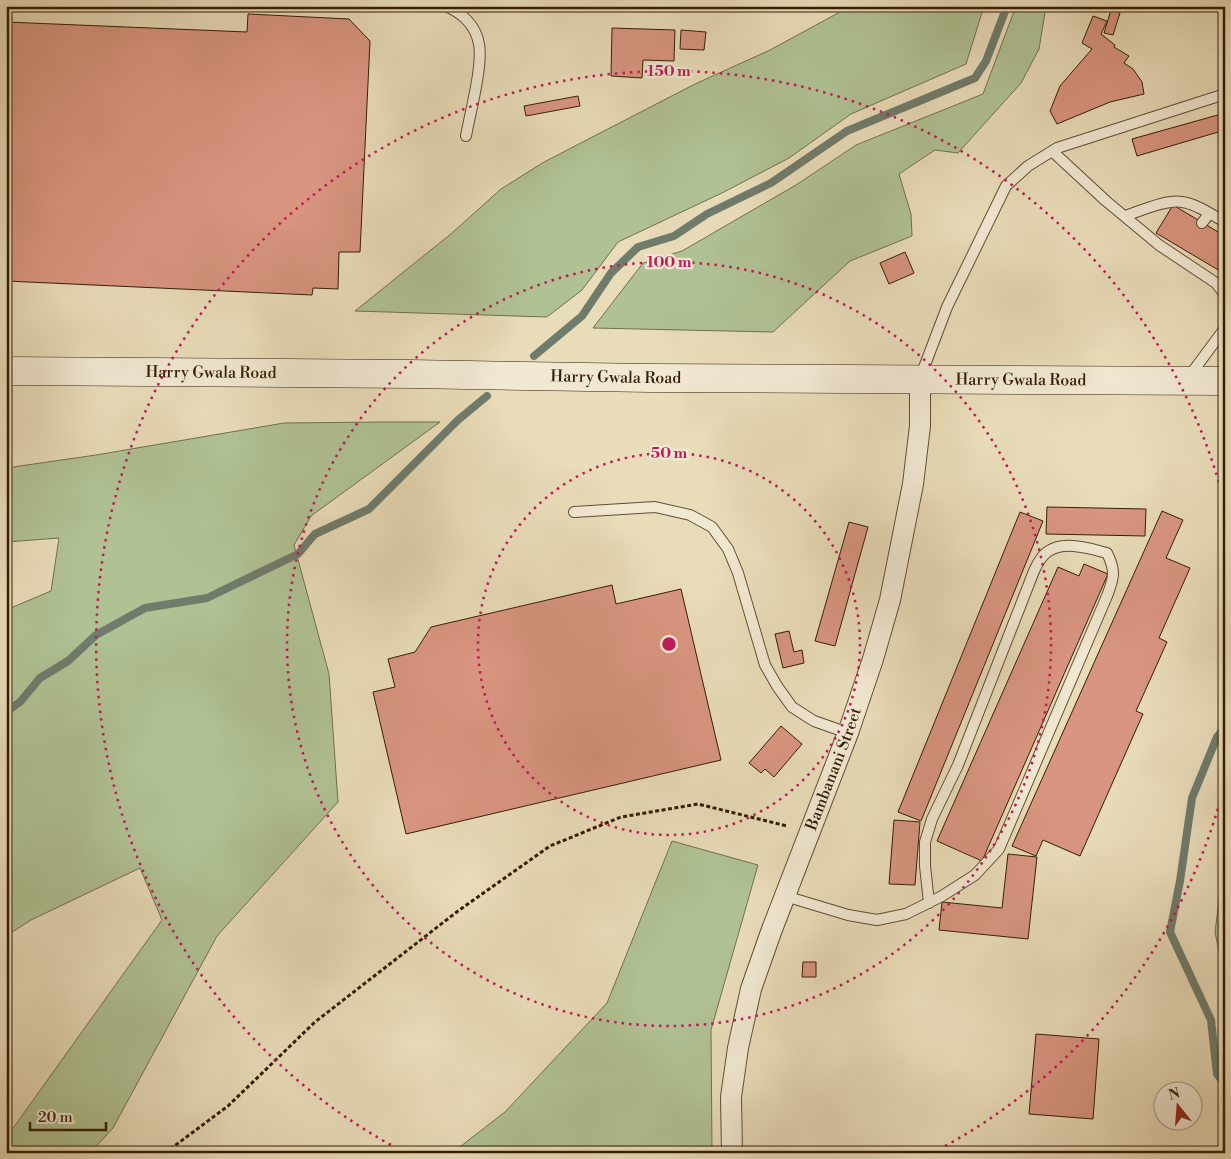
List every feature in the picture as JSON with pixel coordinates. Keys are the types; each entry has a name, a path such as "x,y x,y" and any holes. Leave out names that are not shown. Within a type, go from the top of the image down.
{"main road":[{"name":"Harry Gwala Road","path":"6,372 1225,381"}],"street":[{"name":"Bambanani Street","path":"732,1153 732,1097 738,1048 751,989 848,733 873,659 890,600 911,494 920,426 920,379"}],"lane":[{"path":"445,6 457,10 469,22 479,44 478,67 466,136"},
{"path":"920,379 947,307 1006,186 1028,166 1052,151 1225,94"},
{"path":"1052,151 1159,245 1183,255 1216,283 1225,295"},
{"path":"1125,216 1181,201 1192,204 1225,222"},
{"path":"1202,223 1209,214"},
{"path":"1186,380 1225,328"},
{"path":"574,512 655,507 690,515 712,527 728,549 738,573 765,665 777,686 792,707 814,721 848,733"},
{"path":"785,896 848,915 876,920 906,914 929,902 975,876 999,849 1107,596 1114,578 1114,566 1107,553 1079,545 1056,547 1043,556 1034,571 958,765 925,842 925,866 929,902"}],"path":[{"path":"165,1153 228,1106 315,1022 458,911 550,846 621,817 698,804 810,832"}],"green space":[{"path":"851,6 984,6 966,64 851,114 789,158 724,192 618,242 582,290 547,317 355,311 452,233 501,189 544,162 695,84 770,50"},
{"path":"1016,6 1046,6 1039,49 1021,83 958,153 935,150 899,174 911,214 912,236 850,261 773,332 593,328 643,263 682,251 796,185 856,145 983,94"},
{"path":"440,422 311,516 294,545 329,674 338,802 217,936 113,1128 90,1153 6,1153 6,1138 162,920 140,868 31,920 6,936 6,610 51,591 59,538 6,542 6,468 96,455 284,423"},
{"path":"672,841 758,865 711,1030 712,1153 452,1153 505,1112 607,1003"},
{"path":"1225,855 1225,981 1215,932"}],"building":[{"path":"1111,10 1120,13 1113,35 1104,33"},
{"path":"248,14 349,19 370,41 360,252 339,252 338,289 313,288 312,295 6,281 6,22 247,32"},
{"path":"1093,16 1107,21 1101,34 1115,45 1114,47 1129,56 1124,63 1133,69 1142,82 1144,94 1110,102 1057,124 1050,111 1060,86 1092,49 1082,43"},
{"path":"612,28 675,30 674,61 643,60 642,78 611,76"},
{"path":"681,30 706,32 704,50 680,49"},
{"path":"578,96 580,106 526,116 524,106"},
{"path":"1225,113 1225,130 1137,156 1132,139"},
{"path":"1173,205 1225,236 1225,274 1156,233"},
{"path":"905,252 914,273 889,284 880,263"},
{"path":"1047,507 1146,509 1145,536 1046,534"},
{"path":"1162,511 1183,520 1166,558 1190,568 1159,638 1167,642 1136,711 1143,714 1080,856 1043,840 1036,856 1012,846"},
{"path":"1020,512 1043,521 921,821 898,812"},
{"path":"849,522 868,527 835,646 815,641"},
{"path":"1084,564 1108,574 982,861 937,841 1058,567 1079,576"},
{"path":"612,585 616,604 681,589 721,760 406,834 373,692 395,687 388,659 415,652 431,627"},
{"path":"789,631 794,652 802,650 804,663 783,668 775,634"},
{"path":"781,726 802,744 774,777 765,769 761,773 749,763"},
{"path":"894,820 920,822 915,885 889,884"},
{"path":"1008,854 1037,857 1028,939 939,930 942,902 1002,908"},
{"path":"803,962 816,962 816,977 802,977"},
{"path":"1036,1034 1099,1039 1093,1119 1029,1114"}],"waterway":[{"path":"534,356 582,316 611,273 638,247 674,236 707,214 771,183 847,131 975,78 986,61 1007,6"},
{"path":"6,712 20,702 40,678 68,661 96,635 145,608 207,598 298,554 315,534 369,509 458,420 487,396"},
{"path":"1225,728 1217,737 1192,798 1180,881 1170,932 1211,1020 1217,1074 1225,1085"}]}
